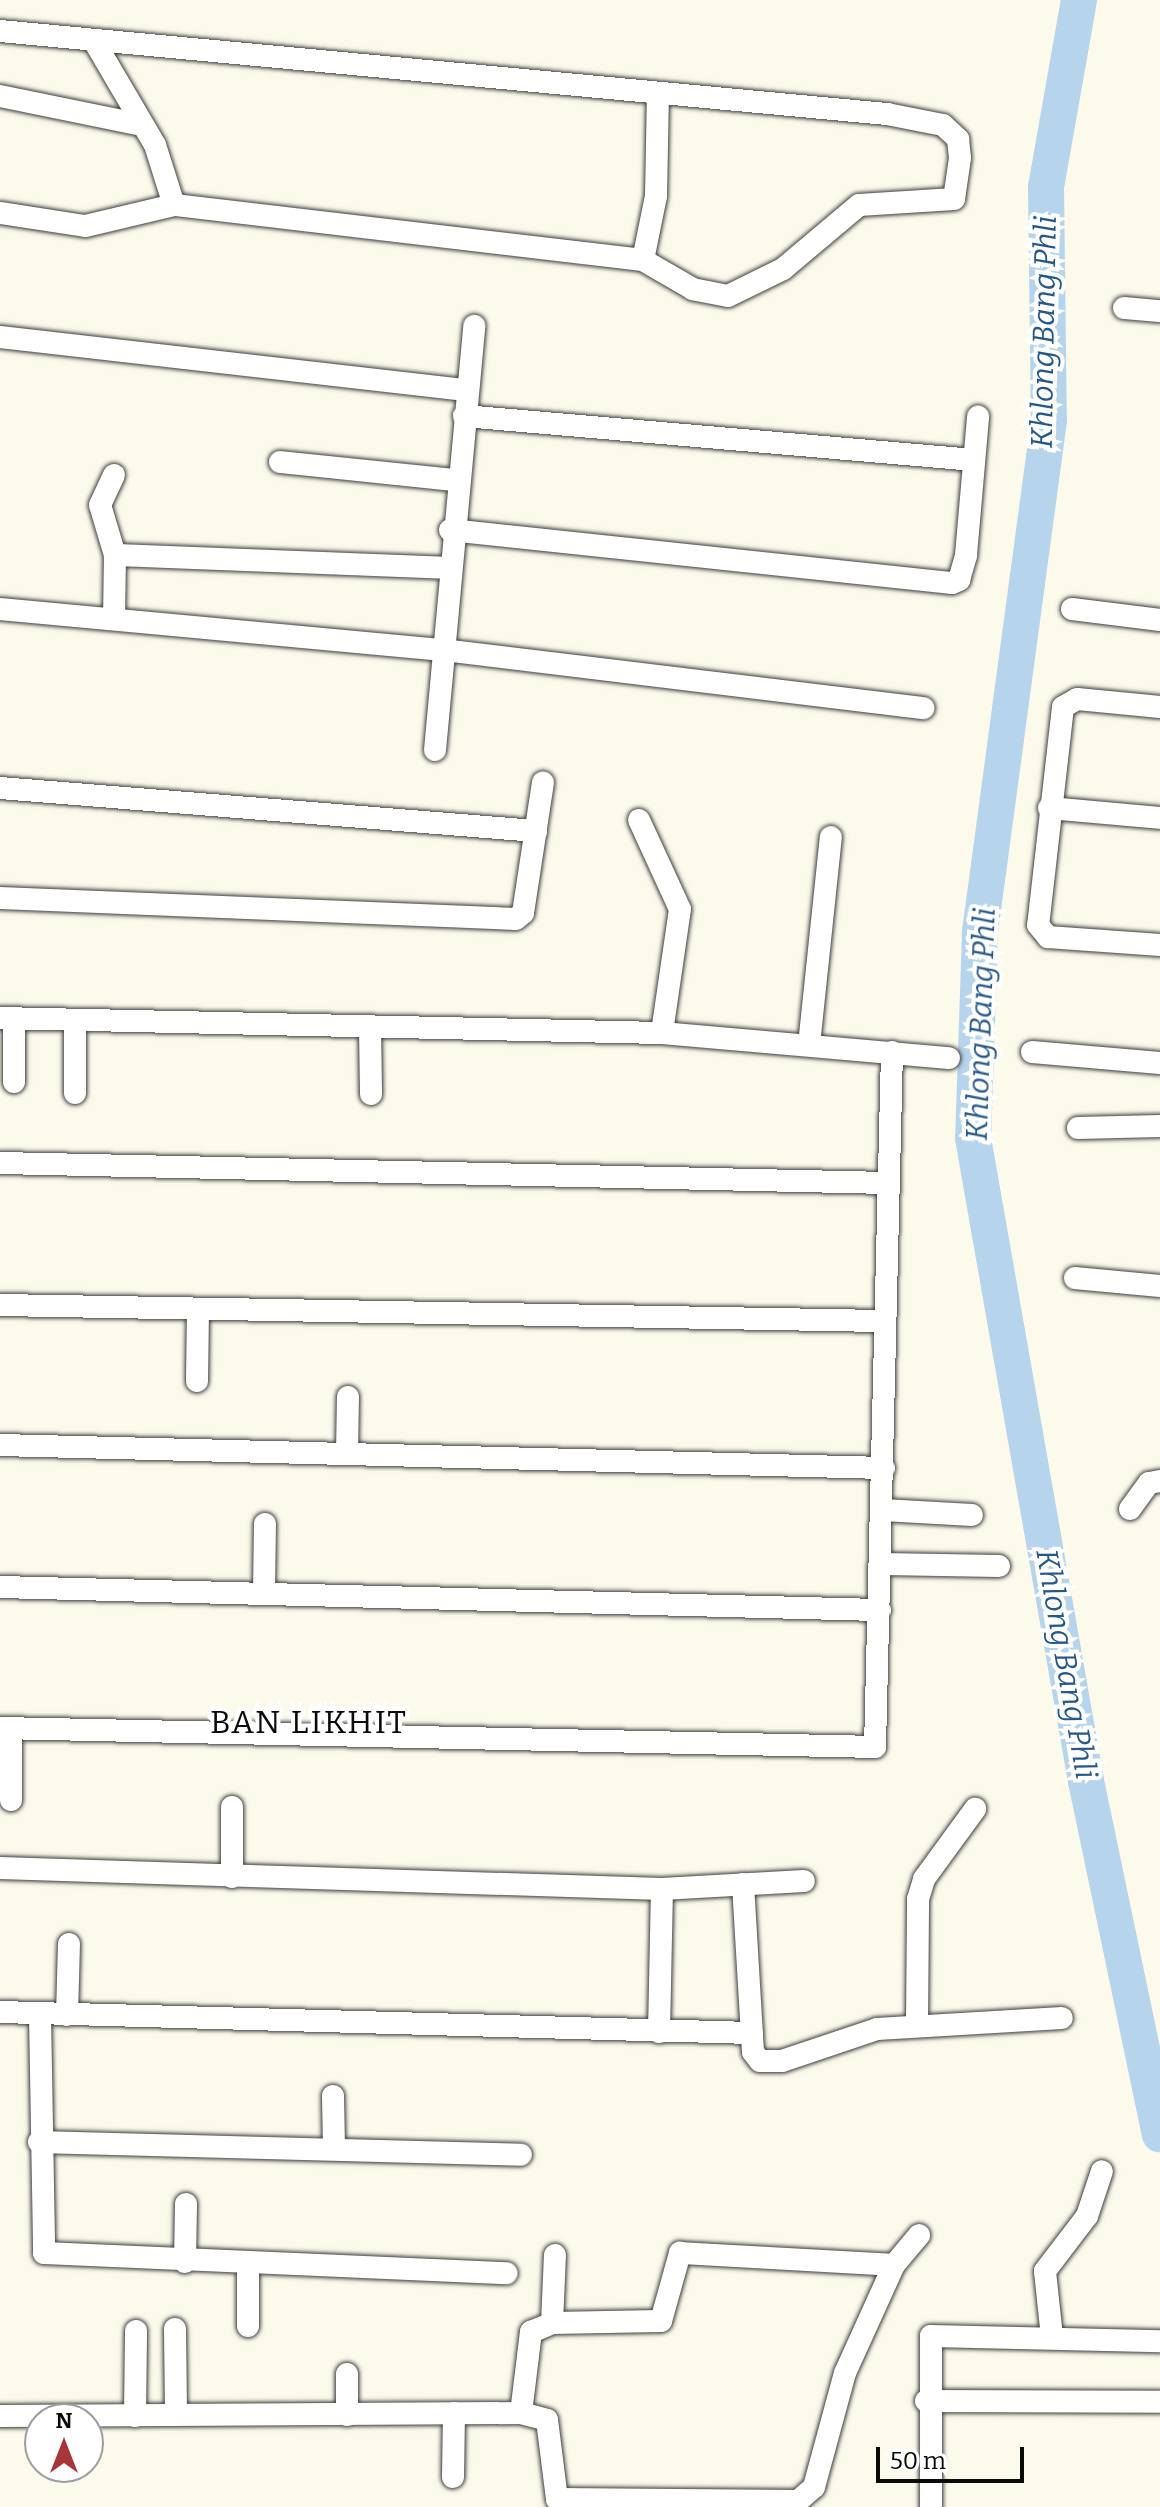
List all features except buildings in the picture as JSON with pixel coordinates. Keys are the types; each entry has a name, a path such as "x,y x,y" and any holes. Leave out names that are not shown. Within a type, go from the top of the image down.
{"street":[{"path":"0,31 943,125 958,139 960,158 954,199 859,205 783,269 728,296 693,289 643,260 174,205 85,226 0,213"},
{"path":"94,41 142,125 174,205"},
{"path":"643,260 656,196 658,95"},
{"path":"0,96 142,125"},
{"path":"1124,308 1160,311"},
{"path":"435,750 450,530 474,326"},
{"path":"0,337 466,390"},
{"path":"464,416 974,460"},
{"path":"450,530 952,583 959,580 966,555 978,417"},
{"path":"280,462 455,480"},
{"path":"114,475 100,505 115,555 114,619"},
{"path":"115,555 447,568"},
{"path":"0,609 443,650 924,708"},
{"path":"1072,609 1160,620"},
{"path":"1160,707 1068,700 1049,808 1040,934 1160,945"},
{"path":"0,898 505,921 523,913 543,783"},
{"path":"0,788 536,831"},
{"path":"1049,808 1160,818"},
{"path":"639,820 680,909 662,1033"},
{"path":"809,1045 831,837"},
{"path":"14,1082 7,1018 662,1033 949,1058"},
{"path":"75,1020 75,1093"},
{"path":"370,1028 371,1094"},
{"path":"11,1800 5,1728 870,1749 877,1742 892,1052"},
{"path":"1032,1052 1160,1063"},
{"path":"1078,1128 1160,1126"},
{"path":"0,1163 887,1183"},
{"path":"1075,1278 1160,1286"},
{"path":"0,1305 884,1321"},
{"path":"197,1381 198,1310"},
{"path":"347,1453 348,1397"},
{"path":"0,1445 884,1468"},
{"path":"1130,1509 1149,1483 1160,1481"},
{"path":"883,1510 972,1515"},
{"path":"264,1593 265,1524"},
{"path":"882,1564 999,1566"},
{"path":"0,1587 880,1610"},
{"path":"232,1807 232,1877"},
{"path":"917,2024 918,1899 924,1879 975,1809"},
{"path":"0,1868 662,1889 804,1881"},
{"path":"743,1884 753,2052 770,2062 877,2029 917,2024 1062,2018"},
{"path":"659,2032 662,1889"},
{"path":"67,2015 69,1944"},
{"path":"0,2012 752,2033"},
{"path":"40,2014 39,2142 44,2253 185,2262 507,2273"},
{"path":"333,2096 334,2149"},
{"path":"39,2142 521,2155"},
{"path":"1052,2337 1045,2271 1087,2216 1102,2171"},
{"path":"185,2262 186,2204"},
{"path":"0,2416 521,2413 547,2420 557,2499 725,2506 798,2501 814,2487 845,2373 894,2265 919,2235"},
{"path":"521,2413 525,2343 552,2323 661,2321 680,2253 894,2265"},
{"path":"552,2323 555,2255"},
{"path":"248,2264 248,2326"},
{"path":"175,2329 176,2415"},
{"path":"135,2416 136,2331"},
{"path":"931,2507 926,2401 931,2336 1160,2341"},
{"path":"347,2374 347,2415"},
{"path":"926,2401 1160,2402"},
{"path":"453,2477 454,2413"}],"waterway":[{"name":"Khlong Bang Phli","path":"1079,0 1046,187 1049,420 980,932 973,1138 1086,1781 1160,2134"}],"district":[{"name":"BAN LIKHIT","path":"309,1722"}]}
